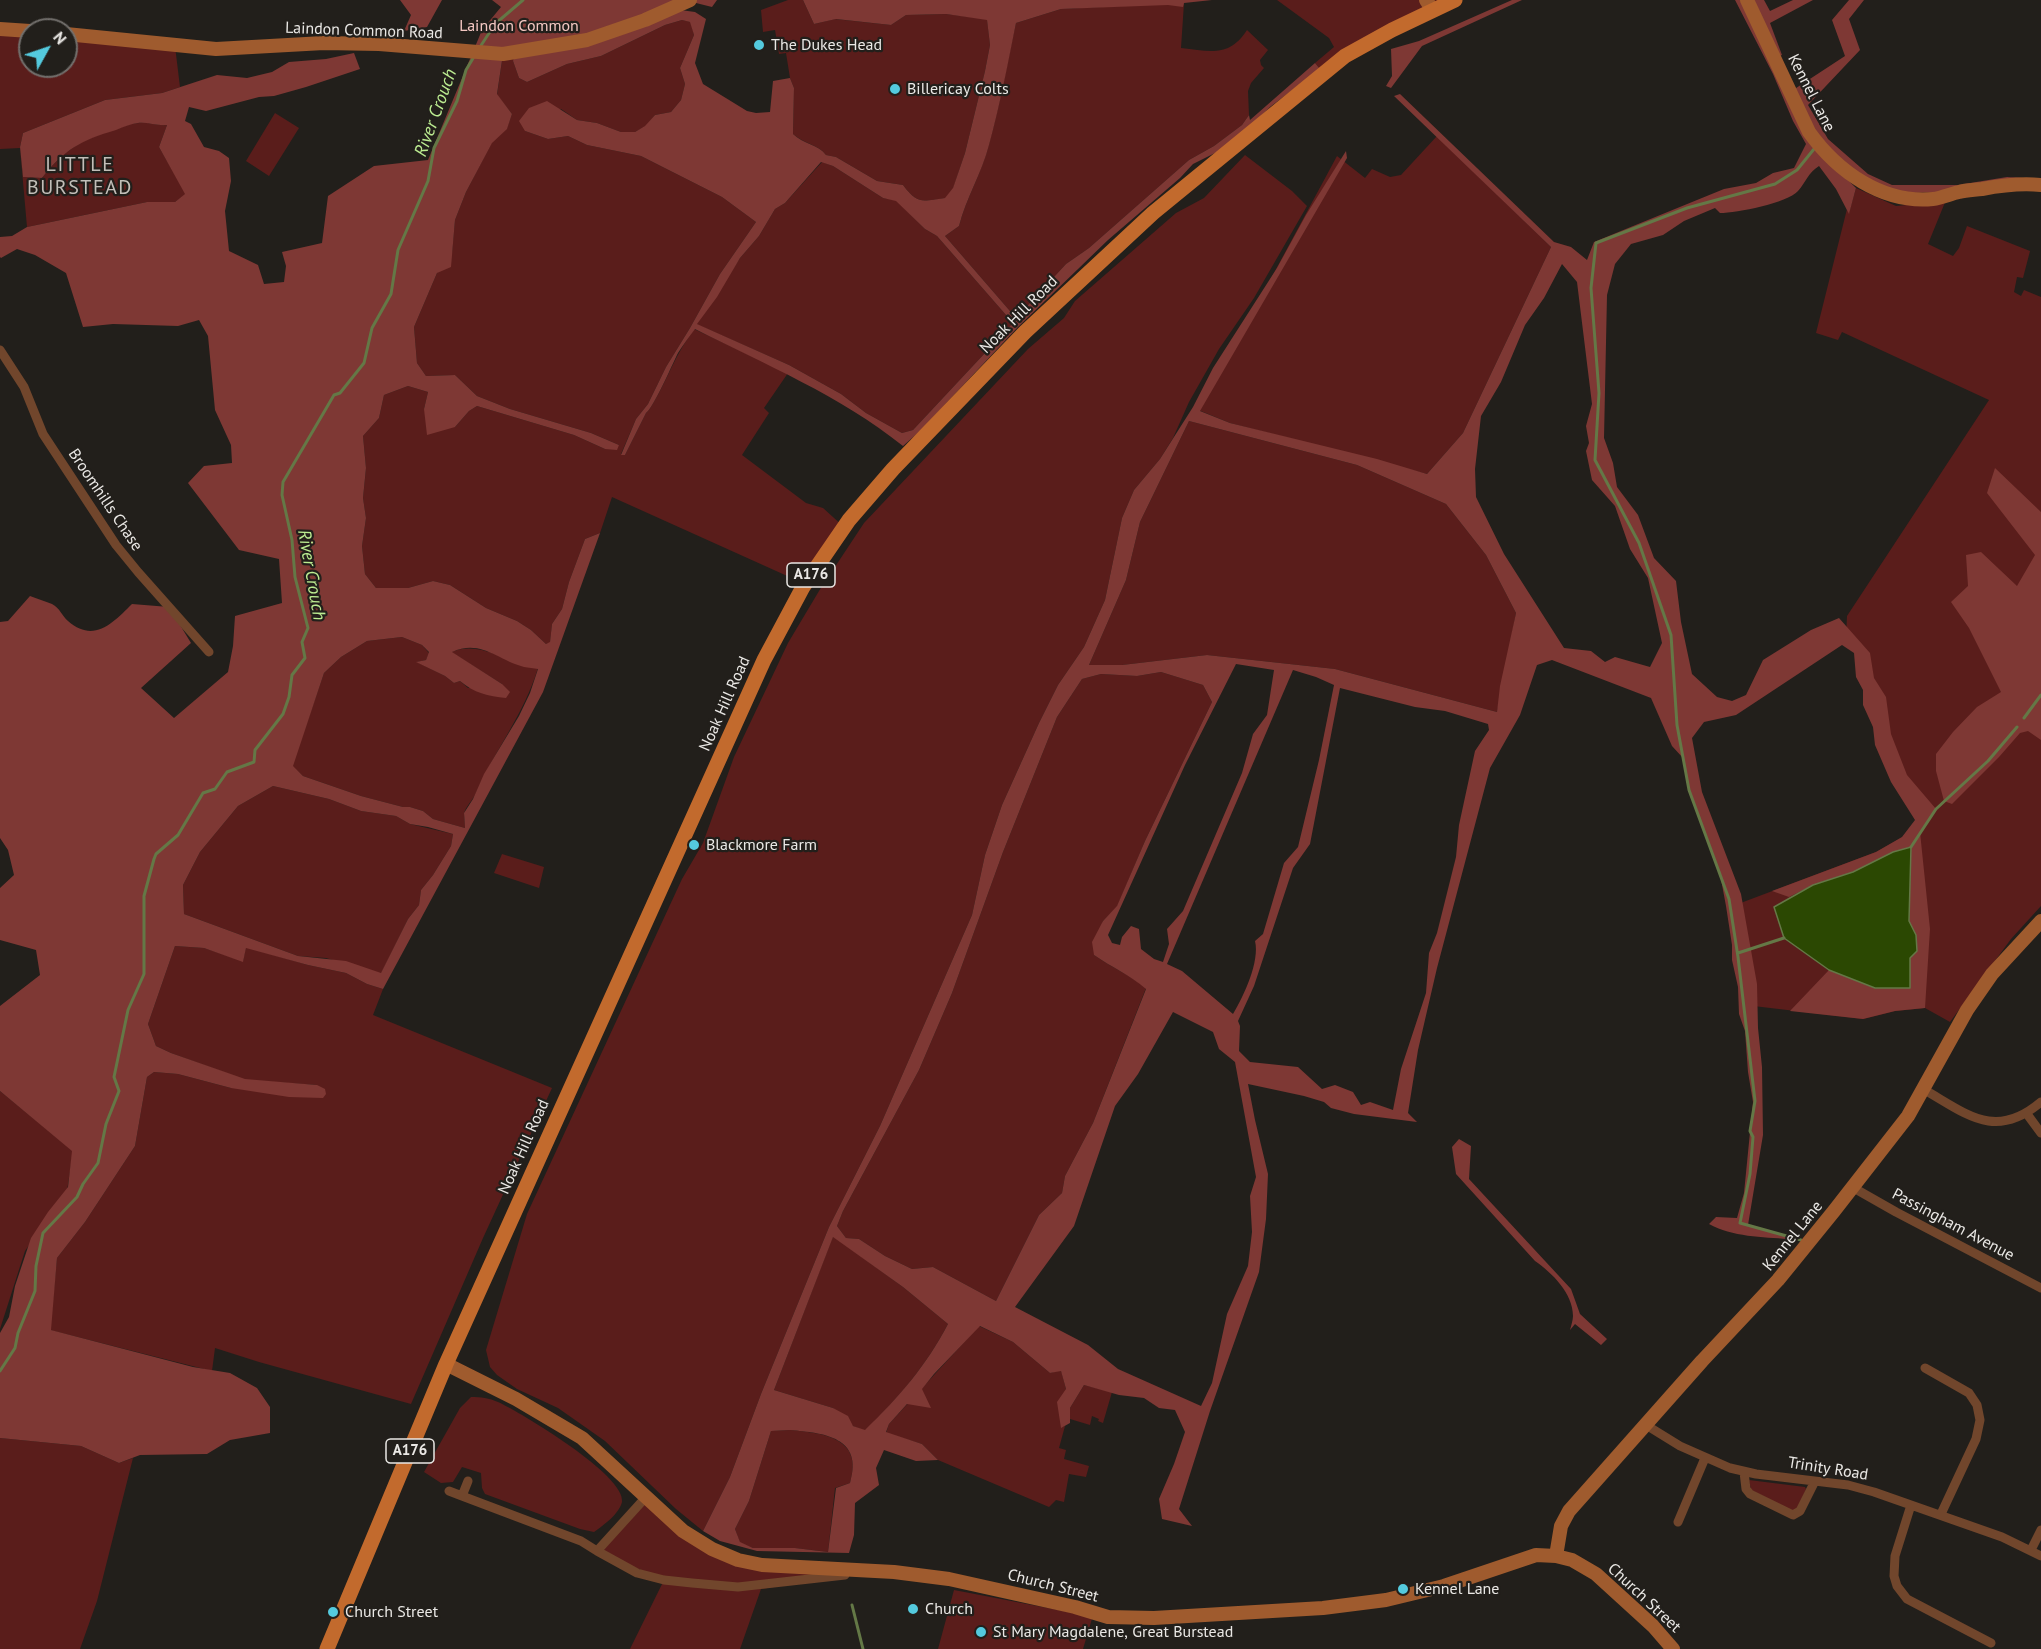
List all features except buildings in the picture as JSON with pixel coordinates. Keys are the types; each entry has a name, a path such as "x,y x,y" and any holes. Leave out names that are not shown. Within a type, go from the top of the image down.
{"main road":[{"name":"Noak Hill Road","path":"327,1649 446,1364 764,660 803,586 849,520 893,469 1025,332 1153,213 1345,56 1429,5 1455,0"}],"street":[{"name":"Laindon Common Road","path":"78,35 216,49 324,43 503,54 587,40 645,20 690,0"},
{"name":"Kennel Lane","path":"1747,0 1809,132 1835,164 1864,184 1890,194 1913,199 1933,199 1960,191 2006,184 2041,186"},
{"path":"0,28 18,30"},
{"name":"Broomhills Chase","path":"0,350 24,387 43,434 116,545 209,652"},
{"name":"Kennel Lane","path":"1556,1556 1561,1526 1569,1511 1702,1361 1778,1280 1897,1131 1967,1010 1992,974 2039,928"},
{"path":"1923,1089 1991,1123 2027,1114 2041,1102"},
{"path":"2027,1114 2041,1133"},
{"name":"Passingham Avenue","path":"1852,1187 2041,1288"},
{"name":"Church Street","path":"446,1364 516,1399 582,1438 683,1531 712,1549 738,1560 762,1565 910,1573 949,1579 1075,1607 1108,1617 1154,1618 1323,1608 1386,1600 1444,1586 1536,1555 1556,1556 1572,1560 1596,1574 1646,1620 1673,1649"},
{"path":"1925,1368 1969,1393 1977,1405 1980,1420 1976,1439 1941,1514"},
{"name":"Trinity Road","path":"1646,1425 1705,1458 1744,1472 1848,1485 1941,1514 2041,1556"},
{"path":"1678,1522 1705,1458"},
{"path":"1744,1472 1746,1489 1750,1494 1793,1515 1800,1511 1815,1481"},
{"path":"462,1496 468,1481"},
{"path":"449,1491 581,1541 637,1574 664,1580 738,1587 852,1574 859,1570"},
{"path":"597,1551 646,1497"},
{"path":"1911,1505 1895,1556 1894,1576 1897,1586 1907,1599 1991,1643"},
{"path":"2031,1550 2041,1530"}],"shaded area":[{"name":"Billericay Colts","path":"788,0 803,0 814,24 835,19 891,25 906,15 946,14 987,19 990,45 985,71 965,153 953,189 946,198 917,199 903,185 877,181 836,157 826,155 819,148 793,134 794,88 786,53 779,54 775,30 763,32 761,10"},
{"path":"1277,0 1456,0 1324,74 1315,63 1334,47 1329,38"},
{"path":"1184,3 1181,48 1210,51 1226,49 1240,39 1247,30 1268,50 1260,60 1264,68 1251,83 1248,91 1249,115 1242,125 1214,146 1189,160 1089,248 1066,264 1016,318 945,236 959,226 986,155 1016,23 1061,9"},
{"path":"682,20 691,22 694,35 680,68 685,84 681,100 671,112 655,115 646,126 635,132 621,132 597,123 577,120 561,109 525,131 548,139 568,136 587,145 641,156 722,197 756,222 720,274 666,367 648,404 636,419 621,454 625,455 694,329 788,373 764,408 769,413 742,455 806,503 823,508 844,527 805,584 612,497 600,533 585,539 562,609 552,624 550,643 546,644 517,621 486,608 450,585 433,581 408,588 376,588 365,574 362,546 366,518 363,498 366,468 363,436 379,418 384,395 408,386 428,392 424,409 455,427 469,411 477,406 574,435 605,449 619,445 591,433 510,409 477,396 455,375 426,376 417,363 414,327 437,273 452,253 455,220 466,192 492,142 507,128 512,114 497,95 503,54 516,52 513,61 519,78 527,82 567,64 601,56 665,25"},
{"path":"0,29 18,30 18,78 78,78 78,36 175,46 180,87 162,93 105,100 23,133 20,147 23,177 42,178 66,153 93,137 133,124 167,125 159,147 186,194 175,202 147,202 27,227 20,148 0,149"},
{"path":"275,113 299,128 269,176 246,161"},
{"path":"1437,136 1551,247 1463,433 1427,474 1230,423 1196,409 1254,310 1337,156 1365,178 1372,169 1390,177 1401,175"},
{"path":"1245,155 1292,191 1307,206 1254,298 1219,349 1189,402 1173,438 1160,459 1134,490 1122,518 1105,600 1084,647 1058,685 1002,805 985,855 972,915 880,1126 829,1227 730,1477 703,1531 676,1509 605,1441 558,1408 517,1389 490,1367 486,1350 527,1214 682,879 703,843 734,757 788,643 864,523 1028,349 1064,318 1075,301 1176,213 1204,198"},
{"path":"822,162 833,166 883,198 896,200 925,229 937,236 1013,323 913,430 902,433 866,413 841,394 789,365 696,324 740,258 759,236 775,209 785,203"},
{"path":"1856,188 1896,206 1917,204 1948,195 1928,244 1953,256 1959,248 1967,226 2030,251 2023,278 2017,277 2014,292 2021,296 2024,290 2041,297 2041,906 2011,939 1950,1022 1925,1008 1895,1011 1863,1019 1745,1005 1730,907 1876,852 1919,828 1873,727 1861,652 1846,638 1847,616 1989,400 1842,332 1838,340 1816,333 1847,209 1849,213","holes":["1910,847 1910,958 1829,970 1796,946 1774,907 1813,885"]},
{"path":"1189,421 1357,465 1446,504 1486,555 1516,613 1497,712 1335,669 1207,655 1122,665 1089,665 1126,580 1140,522"},
{"path":"402,637 422,645 429,653 426,660 417,662 454,683 460,681 468,688 502,684 451,652 462,649 484,651 538,668 525,701 466,809 465,828 433,819 423,811 361,796 303,776 292,766 324,673 341,657 367,641"},
{"path":"1161,672 1203,685 1212,702 1145,841 1117,907 1103,921 1094,955 1146,988 1093,1123 1065,1176 1062,1193 1039,1215 996,1301 933,1267 912,1269 885,1256 859,1239 846,1238 837,1226 919,1070 952,993 1003,852 1057,717 1082,679 1101,674 1137,676"},
{"path":"273,786 329,799 361,811 396,816 410,824 453,834 451,846 421,890 419,905 408,919 381,974 326,958 298,956 184,914 183,885 200,852 238,806"},
{"path":"1911,847 1909,921 1916,935 1917,951 1910,958 1910,988 1875,988 1829,970 1784,938 1774,907 1813,885 1853,872 1893,852"},
{"path":"502,854 544,867 539,888 494,873"},
{"path":"175,946 204,948 243,961 246,947 308,965 346,973 383,989 373,1015 552,1088 483,1238 411,1404 215,1348 212,1371 50,1330 57,1258 85,1222 135,1146 147,1077 154,1072 178,1074 231,1088 317,1085 245,1080 156,1046 148,1024"},
{"path":"0,1091 73,1151 67,1191 25,1251 0,1329"},
{"path":"833,1236 903,1287 948,1324 931,1354 911,1380 865,1431 853,1426 833,1408 774,1390"},
{"path":"979,1326 1013,1342 1050,1373 1061,1370 1066,1389 1061,1427 1065,1426 1059,1448 1066,1450 1064,1459 1089,1466 1086,1477 1069,1474 1064,1502 1056,1500 1049,1507 938,1460 922,1444 886,1433 889,1424"},
{"path":"1084,1385 1112,1392 1103,1423 1092,1416 1090,1425 1070,1419 1070,1408"},
{"path":"471,1397 491,1400 510,1408 548,1431 591,1462 608,1477 619,1491 622,1502 614,1515 594,1532 580,1529 485,1494 482,1488 481,1473 462,1467 453,1482 441,1483 424,1472 460,1408"},
{"path":"790,1430 828,1436 846,1447 851,1456 853,1468 850,1483 835,1488 828,1552 795,1548 753,1548 740,1543 735,1529 749,1501 771,1431"},
{"path":"0,1438 81,1446 119,1463 133,1458 97,1601 80,1649 0,1649"},
{"path":"1749,1480 1805,1487 1806,1489 1799,1507 1792,1511 1751,1490"},
{"path":"646,1497 712,1549 841,1577 761,1589 740,1649 630,1649 664,1580 597,1551"},
{"path":"954,1590 1074,1613 1094,1612 1083,1649 938,1649"}],"green space":[{"name":"Laindon Common","path":"400,0 442,0 427,27 404,31 411,15"},
{"path":"492,0 717,0 712,7 688,1 673,9 695,12 706,19 695,63 703,84 747,111 756,113 770,112 773,81 790,78 794,88 793,134 819,148 826,155 836,157 877,181 903,185 917,199 926,200 945,198 953,188 965,153 990,45 987,20 946,14 906,15 891,25 836,19 814,24 803,0 1212,0 1184,3 1183,7 1168,5 1061,9 1016,23 986,155 959,226 945,236 1016,318 1066,264 1089,248 1189,160 1214,146 1242,125 1249,115 1250,120 1315,63 1320,69 1270,107 1245,132 1221,150 1193,164 1108,240 1018,327 920,431 903,446 828,396 695,329 678,353 625,455 621,455 636,419 648,404 666,367 720,274 756,222 722,197 641,156 587,145 568,136 548,139 525,131 519,121 529,108 547,101 577,120 597,123 621,132 635,132 645,126 655,115 671,112 681,100 685,84 680,68 694,35 690,22 682,20 665,25 601,56 567,64 527,82 519,78 513,61 515,52 503,54 497,94 512,114 507,129 492,143 466,192 455,220 451,267 437,273 414,327 417,363 426,376 455,375 477,396 510,409 591,433 619,445 617,450 605,449 574,435 477,406 469,411 455,427 427,435 424,409 428,392 408,386 384,395 379,418 363,436 366,468 363,498 366,518 362,546 365,574 376,588 408,588 433,581 450,585 486,608 517,621 546,644 550,642 552,624 562,609 585,539 600,533 543,692 383,989 346,973 246,948 243,962 204,948 175,946 148,1024 156,1046 245,1079 317,1085 325,1089 326,1094 323,1098 289,1097 231,1088 178,1074 154,1072 147,1077 135,1146 85,1222 57,1258 51,1330 193,1367 230,1373 257,1388 270,1407 270,1433 230,1440 207,1454 140,1455 119,1463 81,1446 0,1438 0,1333 9,1317 15,1286 31,1238 68,1187 72,1151 0,1091 0,1006 40,975 36,950 0,940 0,888 14,875 8,850 0,838 0,622 8,621 30,596 55,606 68,621 86,631 103,628 132,604 169,607 191,643 141,688 174,718 228,672 235,616 282,603 279,559 239,550 188,483 204,466 232,463 231,445 215,410 208,336 199,320 178,326 113,324 83,327 66,273 35,255 17,249 0,257 0,237 12,236 27,227 147,202 175,202 185,194 159,147 167,125 138,123 83,142 58,160 42,178 23,177 20,147 23,133 105,100 162,93 217,75 247,78 272,72 289,62 326,59 354,53 360,69 306,87 206,111 189,107 185,121 191,124 204,147 219,151 229,158 231,181 225,211 229,251 258,265 264,284 284,282 286,266 282,252 322,243 328,196 374,166 428,160 482,30 501,7","holes":["821,162 833,166 883,198 896,201 925,229 937,236 1013,323 913,430 902,433 866,413 841,394 789,365 697,324 717,297 740,258 759,236 775,209 785,203","402,637 422,645 429,652 426,660 416,662 454,683 460,681 476,691 493,696 506,698 510,692 502,684 452,652 462,649 480,649 514,664 538,669 519,716 484,774 464,813 465,828 433,819 423,811 361,796 303,776 293,766 324,673 341,657 367,641","273,786 329,799 361,811 396,816 410,824 453,834 451,846 421,890 419,905 408,919 381,973 346,961 298,956 184,914 183,885 200,852 238,806"]},
{"path":"1512,0 1522,0 1422,46 1391,88 1386,86 1392,76 1391,49 1419,41"},
{"path":"1735,0 1740,0 1827,160 1856,188 1849,214 1836,189 1819,166 1798,191 1784,200 1728,213 1720,213 1715,208 1684,221 1663,235 1631,244 1615,264 1607,295 1604,438 1613,463 1617,487 1638,515 1654,558 1676,581 1681,622 1692,674 1717,697 1732,701 1746,695 1763,660 1811,630 1839,618 1870,653 1874,678 1886,697 1891,734 1907,775 1936,809 1920,832 1930,929 1925,1008 1895,1011 1863,1019 1790,1011 1829,970 1875,988 1910,988 1910,958 1916,935 1909,921 1911,847 1893,852 1853,872 1813,885 1789,897 1772,891 1876,852 1902,837 1915,820 1891,782 1875,745 1873,727 1863,705 1863,690 1856,677 1854,653 1842,645 1736,715 1704,722 1692,738 1702,792 1741,894 1757,984 1763,1135 1748,1225 1790,1237 1788,1239 1748,1236 1728,1232 1709,1224 1716,1217 1737,1218 1744,1193 1753,1102 1745,1031 1739,1014 1738,987 1720,874 1689,790 1683,758 1672,746 1651,698 1552,660 1537,665 1520,715 1490,768 1437,968 1418,1050 1408,1113 1417,1122 1354,1114 1331,1108 1324,1102 1304,1096 1248,1084 1268,1174 1266,1219 1259,1272 1210,1411 1179,1509 1192,1526 1162,1519 1159,1499 1185,1432 1175,1410 1159,1408 1144,1398 1119,1395 1084,1385 1070,1408 1070,1423 1061,1428 1057,1402 1066,1389 1061,1371 1050,1373 1013,1342 980,1326 922,1389 931,1408 907,1404 889,1424 886,1432 922,1444 938,1460 916,1461 884,1450 876,1468 879,1485 855,1503 854,1535 849,1553 757,1551 720,1541 703,1531 730,1477 829,1227 880,1126 972,915 985,855 1002,805 1058,685 1084,647 1105,600 1122,518 1134,490 1160,459 1193,407 1213,368 1277,268 1306,215 1346,151 1347,158 1200,411 1230,423 1377,459 1427,474 1463,433 1551,247 1394,96 1400,94 1554,242 1571,247 1587,260 1594,242 1724,189 1756,183 1773,173 1794,168 1806,144 1793,121 1773,74","holes":["1562,264 1577,282 1592,404 1586,426 1589,443 1586,451 1592,480 1615,506 1630,549 1648,578 1662,643 1650,667 1615,657 1605,662 1591,651 1564,648 1504,554 1476,497 1475,469 1481,416 1501,382 1525,325 1544,298","1189,421 1357,465 1446,504 1486,555 1516,613 1500,686 1497,712 1335,669 1207,655 1122,665 1089,665 1126,580 1140,522","1236,664 1274,670 1267,715 1253,734 1242,773 1183,911 1167,929 1169,944 1163,962 1154,959 1141,949 1139,929 1131,926 1122,937 1120,945 1112,943 1108,935 1185,765","1293,670 1334,685 1298,847 1284,863 1263,934 1255,941 1255,958 1250,978 1233,1014 1182,971 1167,964","1161,672 1203,685 1212,702 1145,841 1117,906 1103,921 1092,942 1094,955 1134,979 1146,989 1093,1123 1065,1176 1062,1193 1039,1215 996,1301 933,1267 912,1269 885,1256 859,1239 846,1238 837,1226 919,1070 952,993 1003,852 1057,717 1082,679 1101,674 1137,676","1340,688 1415,707 1445,711 1488,724 1489,730 1475,751 1459,825 1456,857 1437,933 1429,953 1426,993 1401,1069 1393,1110 1370,1102 1361,1105 1353,1092 1335,1085 1322,1089 1298,1067 1250,1062 1239,1051 1240,1026 1238,1021 1254,986 1293,868 1310,844","1173,1012 1213,1032 1219,1049 1235,1062 1256,1177 1250,1196 1252,1232 1248,1266 1227,1314 1212,1383 1201,1406 1118,1369 1088,1345 1015,1307 1074,1226 1115,1106 1138,1074","833,1237 903,1287 948,1324 931,1354 911,1380 865,1430 853,1426 848,1416 833,1408 774,1390","790,1430 816,1433 838,1440 846,1447 851,1456 853,1468 850,1483 836,1488 828,1552 795,1548 753,1548 740,1542 735,1529 749,1501 771,1431"]},
{"path":"1746,0 1764,0 1770,11 1793,0 1813,0 1770,23 1782,55 1774,58"},
{"path":"1849,0 1864,0 1849,19 1860,50 1808,105 1828,139 1868,174 1892,185 1958,185 2007,177 2041,179 1960,191 1890,194 1835,164 1790,92 1845,56 1832,20"},
{"path":"1995,468 2041,512 2041,740 2028,731 2020,733 1952,804 1944,801 1936,771 1936,754 1977,707 2001,692 1969,628 1951,602 1968,586 1966,555 1981,552 2017,586 2035,555 1987,493"},
{"path":"1459,1139 1471,1146 1469,1179 1571,1289 1580,1314 1607,1339 1601,1345 1575,1324 1570,1330 1573,1318 1572,1308 1560,1284 1535,1261 1456,1174 1452,1147"}],"waterway":[{"name":"River Crouch","path":"480,47 495,24 523,0"},
{"name":"River Crouch","path":"0,1371 15,1348 18,1333 35,1291 36,1266 43,1233 77,1197 98,1163 106,1124 119,1091 114,1077 128,1010 144,974 144,896 156,854 178,835 203,793 215,789 227,772 254,762 255,750 283,714 289,697 292,675 305,658 302,642 308,628 295,577 292,540 282,495 283,482 334,395 340,393 364,363 372,328 391,294 398,250 428,181 434,148 457,101 466,70 475,55"},
{"path":"1801,1240 1740,1223 1750,1174 1753,1137 1750,1131 1755,1101 1729,899 1689,790 1677,725 1671,635 1639,543 1595,460 1599,393 1591,288 1596,243 1687,208 1775,184 1797,170 1814,149"},
{"path":"2024,718 2041,695"},
{"path":"1911,847 1936,809 1988,761 2017,727"},
{"path":"1738,953 1784,938"},
{"path":"852,1605 863,1649"}],"place":[{"name":"The Dukes Head","path":"759,45"},
{"name":"Billericay Colts","path":"895,89"},
{"name":"Blackmore Farm","path":"694,845"},
{"name":"Kennel Lane","path":"1403,1589"},
{"name":"Church","path":"913,1609"},
{"name":"Church Street","path":"333,1612"},
{"name":"St Mary Magdalene, Great Burstead","path":"981,1632"}],"district":[{"name":"LITTLE BURSTEAD","path":"80,176"}]}
